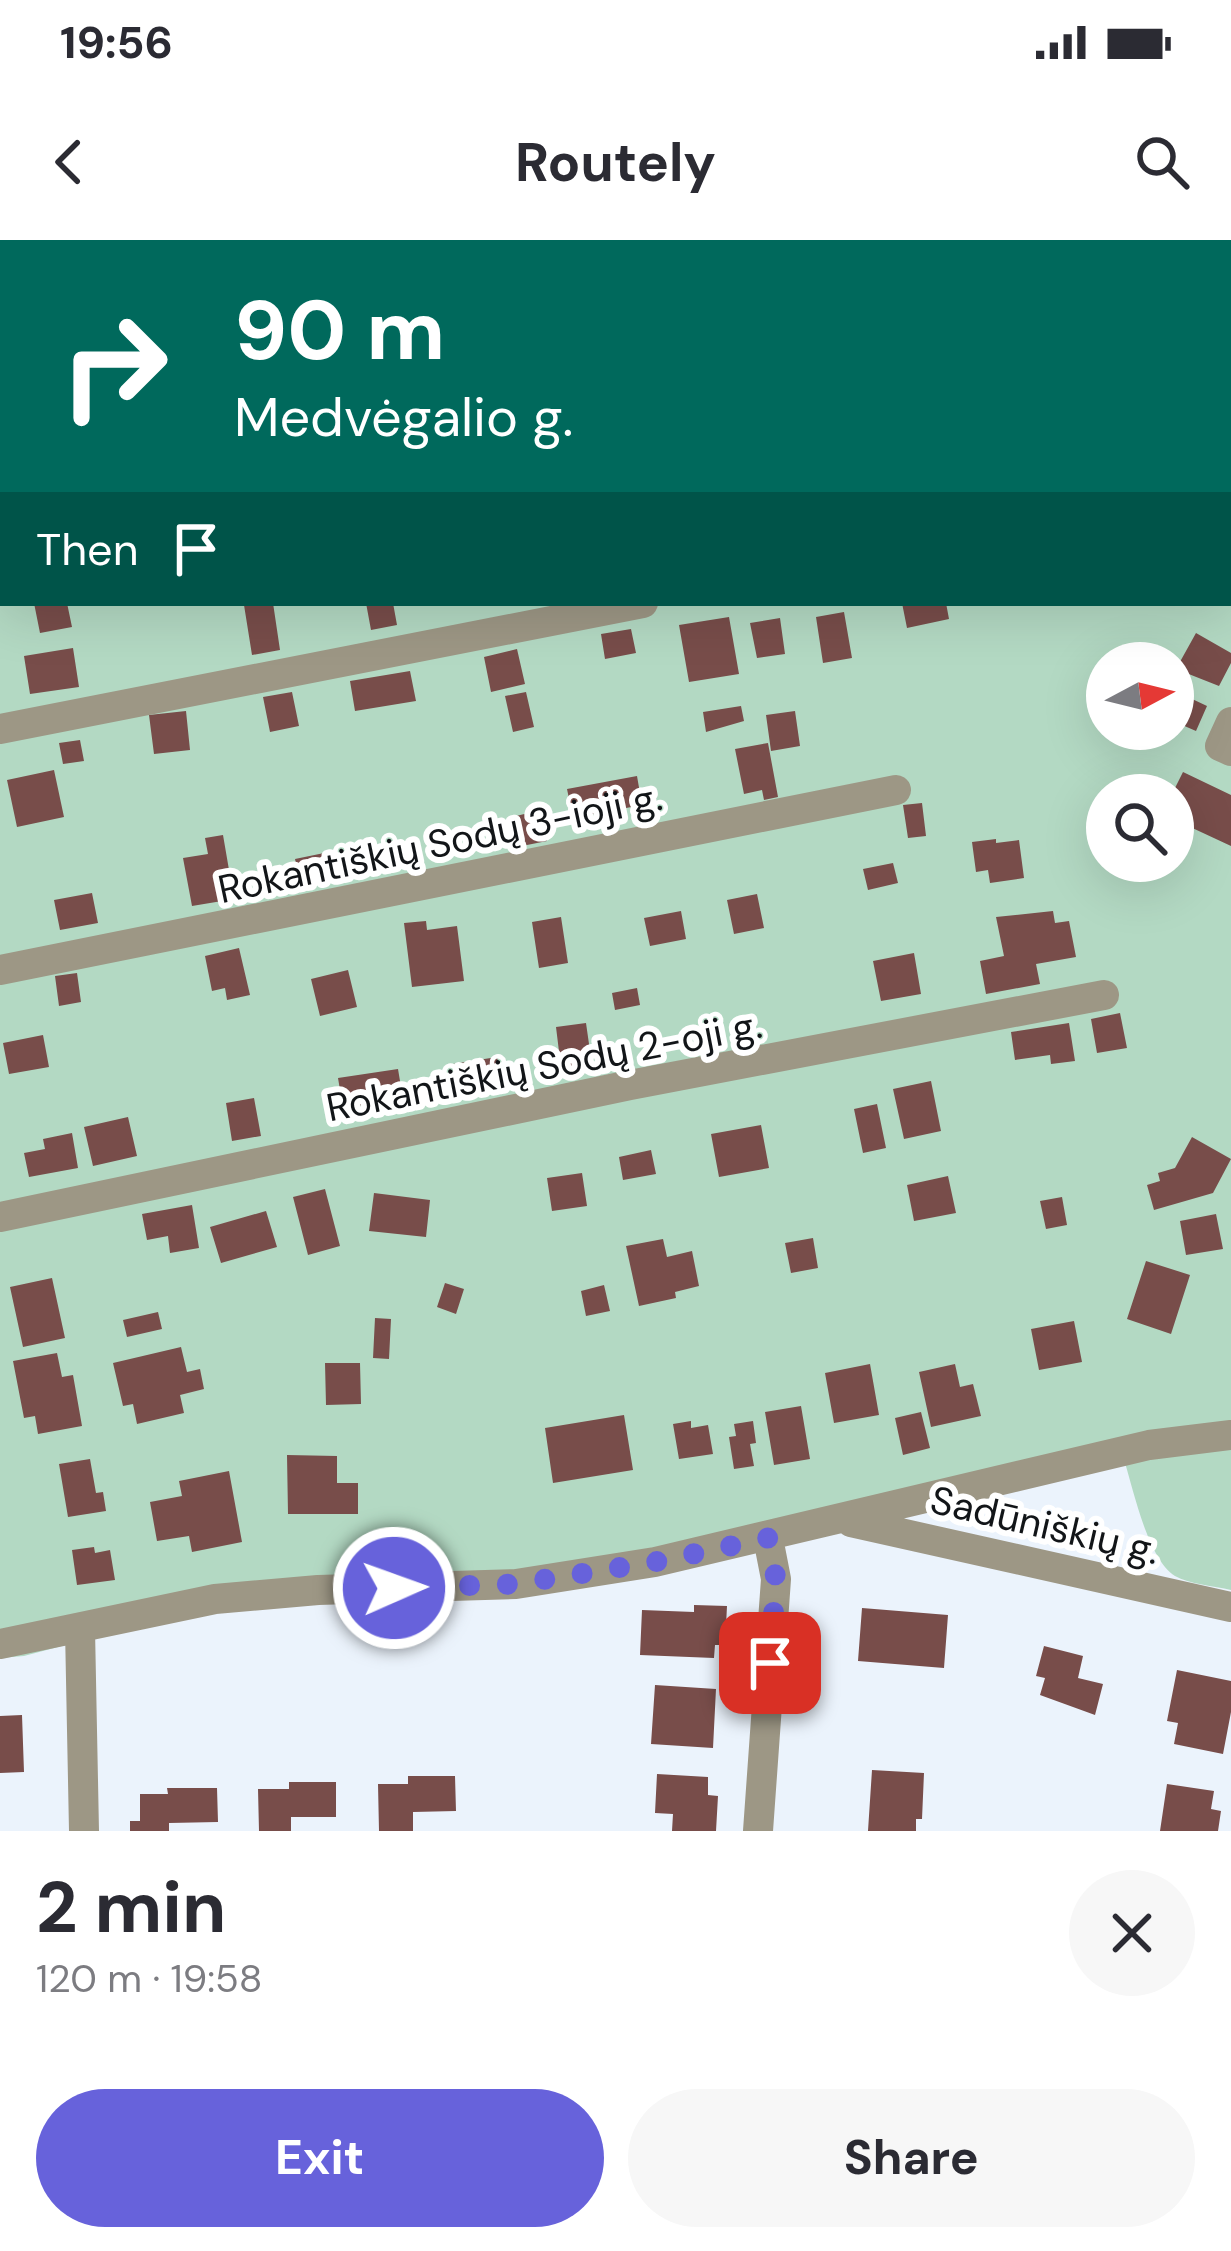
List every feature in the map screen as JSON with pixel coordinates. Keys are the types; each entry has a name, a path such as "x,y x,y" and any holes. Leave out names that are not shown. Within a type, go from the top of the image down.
{"street":[{"path":"0,729 628,606"},
{"path":"1231,722 1220,746 1231,751"},
{"name":"Rokantiškių Sodų 3-ioji g.","path":"0,970 896,790"},
{"name":"Rokantiškių Sodų 2-oji g.","path":"0,1217 630,1085 1104,995"},
{"path":"0,1644 215,1599 318,1590 515,1584 655,1562 1149,1445 1231,1435"},
{"name":"Sadūniškių g.","path":"842,1520 1231,1607"},
{"path":"758,1831 776,1579 768,1538"},
{"path":"80,1629 84,1831"}],"green space":[{"path":"0,606 1231,606 1231,1590 1187,1581 1165,1567 1143,1524 1125,1463 611,1581 179,1615 24,1656 0,1658"}],"building":[{"path":"35,606 68,606 72,627 40,633"},
{"path":"244,606 273,606 280,650 252,655"},
{"path":"367,606 394,606 397,625 371,630"},
{"path":"903,606 947,606 949,619 907,628"},
{"path":"844,612 852,658 823,663 816,617"},
{"path":"729,617 739,674 689,682 679,625"},
{"path":"780,618 785,654 757,658 750,623"},
{"path":"631,629 636,653 605,659 601,634"},
{"path":"1196,633 1231,653 1219,686 1194,676 1191,642"},
{"path":"73,648 79,687 30,694 24,656"},
{"path":"517,649 525,684 491,692 484,657"},
{"path":"410,671 416,701 355,711 350,681"},
{"path":"292,692 299,726 270,732 263,697"},
{"path":"526,692 534,727 513,732 505,696"},
{"path":"1194,700 1207,706 1194,730"},
{"path":"741,706 744,721 706,732 703,712"},
{"path":"186,711 190,750 154,754 149,715"},
{"path":"795,711 800,746 771,751 766,715"},
{"path":"80,740 84,761 63,764 59,743"},
{"path":"768,743 778,797 764,800 762,790 744,794 735,749"},
{"path":"54,770 64,817 17,827 7,780"},
{"path":"637,776 642,805 573,818 567,789"},
{"path":"1194,777 1231,795 1231,846 1194,829"},
{"path":"922,803 926,836 908,838 903,805"},
{"path":"541,810 547,841 522,846 516,816"},
{"path":"223,835 234,899 192,906 183,858 208,854 205,838"},
{"path":"996,839 996,843 1019,840 1024,878 990,883 988,870 976,872 972,842"},
{"path":"329,852 335,880 301,886 295,859"},
{"path":"893,863 898,883 868,890 863,869"},
{"path":"92,893 98,923 60,930 54,900"},
{"path":"757,894 764,928 734,934 727,900"},
{"path":"681,911 686,939 650,946 644,918"},
{"path":"1053,911 1055,923 1069,921 1076,957 1036,964 1040,984 986,994 980,961 1004,956 996,917"},
{"path":"561,917 568,963 539,968 532,922"},
{"path":"426,921 427,930 457,926 464,981 412,987 404,923"},
{"path":"239,948 250,995 227,1000 225,988 212,991 205,956"},
{"path":"914,953 921,994 881,1001 873,961"},
{"path":"348,970 357,1007 320,1016 311,979"},
{"path":"77,973 81,1002 59,1006 55,976"},
{"path":"637,988 640,1005 615,1010 612,993"},
{"path":"1120,1013 1127,1048 1097,1053 1091,1019"},
{"path":"586,1023 593,1072 562,1076 556,1027"},
{"path":"1069,1023 1075,1061 1051,1064 1050,1055 1015,1060 1011,1032"},
{"path":"43,1035 49,1067 9,1074 3,1043"},
{"path":"497,1057 504,1091 459,1098 453,1064"},
{"path":"398,1069 403,1099 343,1108 338,1078"},
{"path":"931,1081 941,1131 904,1139 893,1089"},
{"path":"254,1098 261,1136 232,1141 226,1103"},
{"path":"877,1104 886,1148 863,1153 854,1109"},
{"path":"128,1117 137,1156 93,1166 84,1127"},
{"path":"761,1125 769,1168 719,1177 711,1134"},
{"path":"72,1133 78,1168 29,1177 24,1153 45,1149 43,1139"},
{"path":"1192,1137 1231,1159 1213,1193 1154,1210 1147,1185 1160,1181 1158,1173 1175,1168"},
{"path":"651,1150 656,1174 623,1180 619,1157"},
{"path":"582,1173 587,1206 552,1211 547,1178"},
{"path":"948,1176 956,1213 914,1221 907,1185"},
{"path":"325,1189 340,1246 308,1255 293,1197"},
{"path":"374,1193 430,1200 426,1237 369,1231"},
{"path":"1062,1197 1067,1225 1046,1229 1040,1201"},
{"path":"192,1205 199,1248 170,1253 168,1236 147,1240 142,1214"},
{"path":"266,1211 277,1247 221,1263 210,1227"},
{"path":"1216,1214 1223,1249 1186,1255 1180,1221"},
{"path":"813,1238 818,1268 791,1273 785,1243"},
{"path":"663,1239 667,1257 692,1251 699,1286 675,1292 676,1298 639,1306 626,1246"},
{"path":"1146,1261 1190,1275 1171,1334 1127,1319"},
{"path":"52,1278 65,1338 23,1347 10,1287"},
{"path":"445,1283 464,1289 456,1314 437,1307"},
{"path":"604,1285 610,1311 586,1316 581,1291"},
{"path":"158,1312 162,1329 127,1337 123,1320"},
{"path":"375,1318 391,1319 389,1359 373,1358"},
{"path":"1074,1321 1082,1362 1039,1370 1031,1329"},
{"path":"181,1347 187,1372 200,1369 204,1389 180,1395 184,1413 137,1424 133,1404 123,1406 113,1363"},
{"path":"57,1353 62,1377 73,1375 82,1426 38,1434 35,1416 24,1418 13,1361"},
{"path":"325,1363 360,1363 361,1404 326,1405"},
{"path":"870,1364 879,1415 834,1423 825,1373"},
{"path":"955,1364 960,1387 973,1384 981,1416 931,1427 919,1372"},
{"path":"801,1406 810,1459 774,1465 765,1412"},
{"path":"921,1412 930,1448 903,1455 895,1418"},
{"path":"624,1415 633,1470 553,1483 545,1428"},
{"path":"691,1421 691,1428 708,1425 713,1454 679,1459 673,1424"},
{"path":"753,1421 754,1466 734,1469 729,1437 736,1436 734,1424"},
{"path":"287,1455 337,1456 337,1483 358,1483 358,1514 288,1514"},
{"path":"90,1459 96,1493 103,1492 106,1511 68,1517 59,1464"},
{"path":"229,1471 242,1542 192,1552 189,1536 157,1541 150,1502 182,1496 179,1481"},
{"path":"94,1547 95,1553 110,1550 115,1580 77,1585 72,1550"},
{"path":"694,1605 727,1606 725,1645 715,1645 714,1658 640,1655 642,1610 694,1612"},
{"path":"862,1608 948,1615 944,1668 858,1661"},
{"path":"1044,1646 1083,1656 1078,1678 1103,1684 1095,1715 1040,1695 1045,1678 1036,1676"},
{"path":"1177,1670 1231,1681 1223,1754 1174,1744 1178,1723 1167,1721"},
{"path":"655,1685 716,1689 713,1748 651,1744"},
{"path":"22,1715 24,1772 0,1773 0,1716"},
{"path":"872,1770 924,1773 922,1819 916,1819 916,1831 868,1831"},
{"path":"657,1774 708,1777 708,1795 718,1796 716,1831 672,1831 673,1814 655,1813"},
{"path":"408,1776 455,1776 456,1811 413,1812 413,1831 379,1831 378,1784 408,1784"},
{"path":"289,1782 336,1782 336,1817 291,1817 291,1831 259,1831 258,1789 289,1789"},
{"path":"1167,1784 1214,1791 1211,1809 1221,1811 1218,1831 1160,1831"},
{"path":"167,1788 217,1788 218,1822 169,1823 169,1831 130,1831 130,1821 140,1821 140,1794 168,1794"}],"route":[{"path":"394,1588 515,1584 768,1538 776,1579 770,1663"}]}
